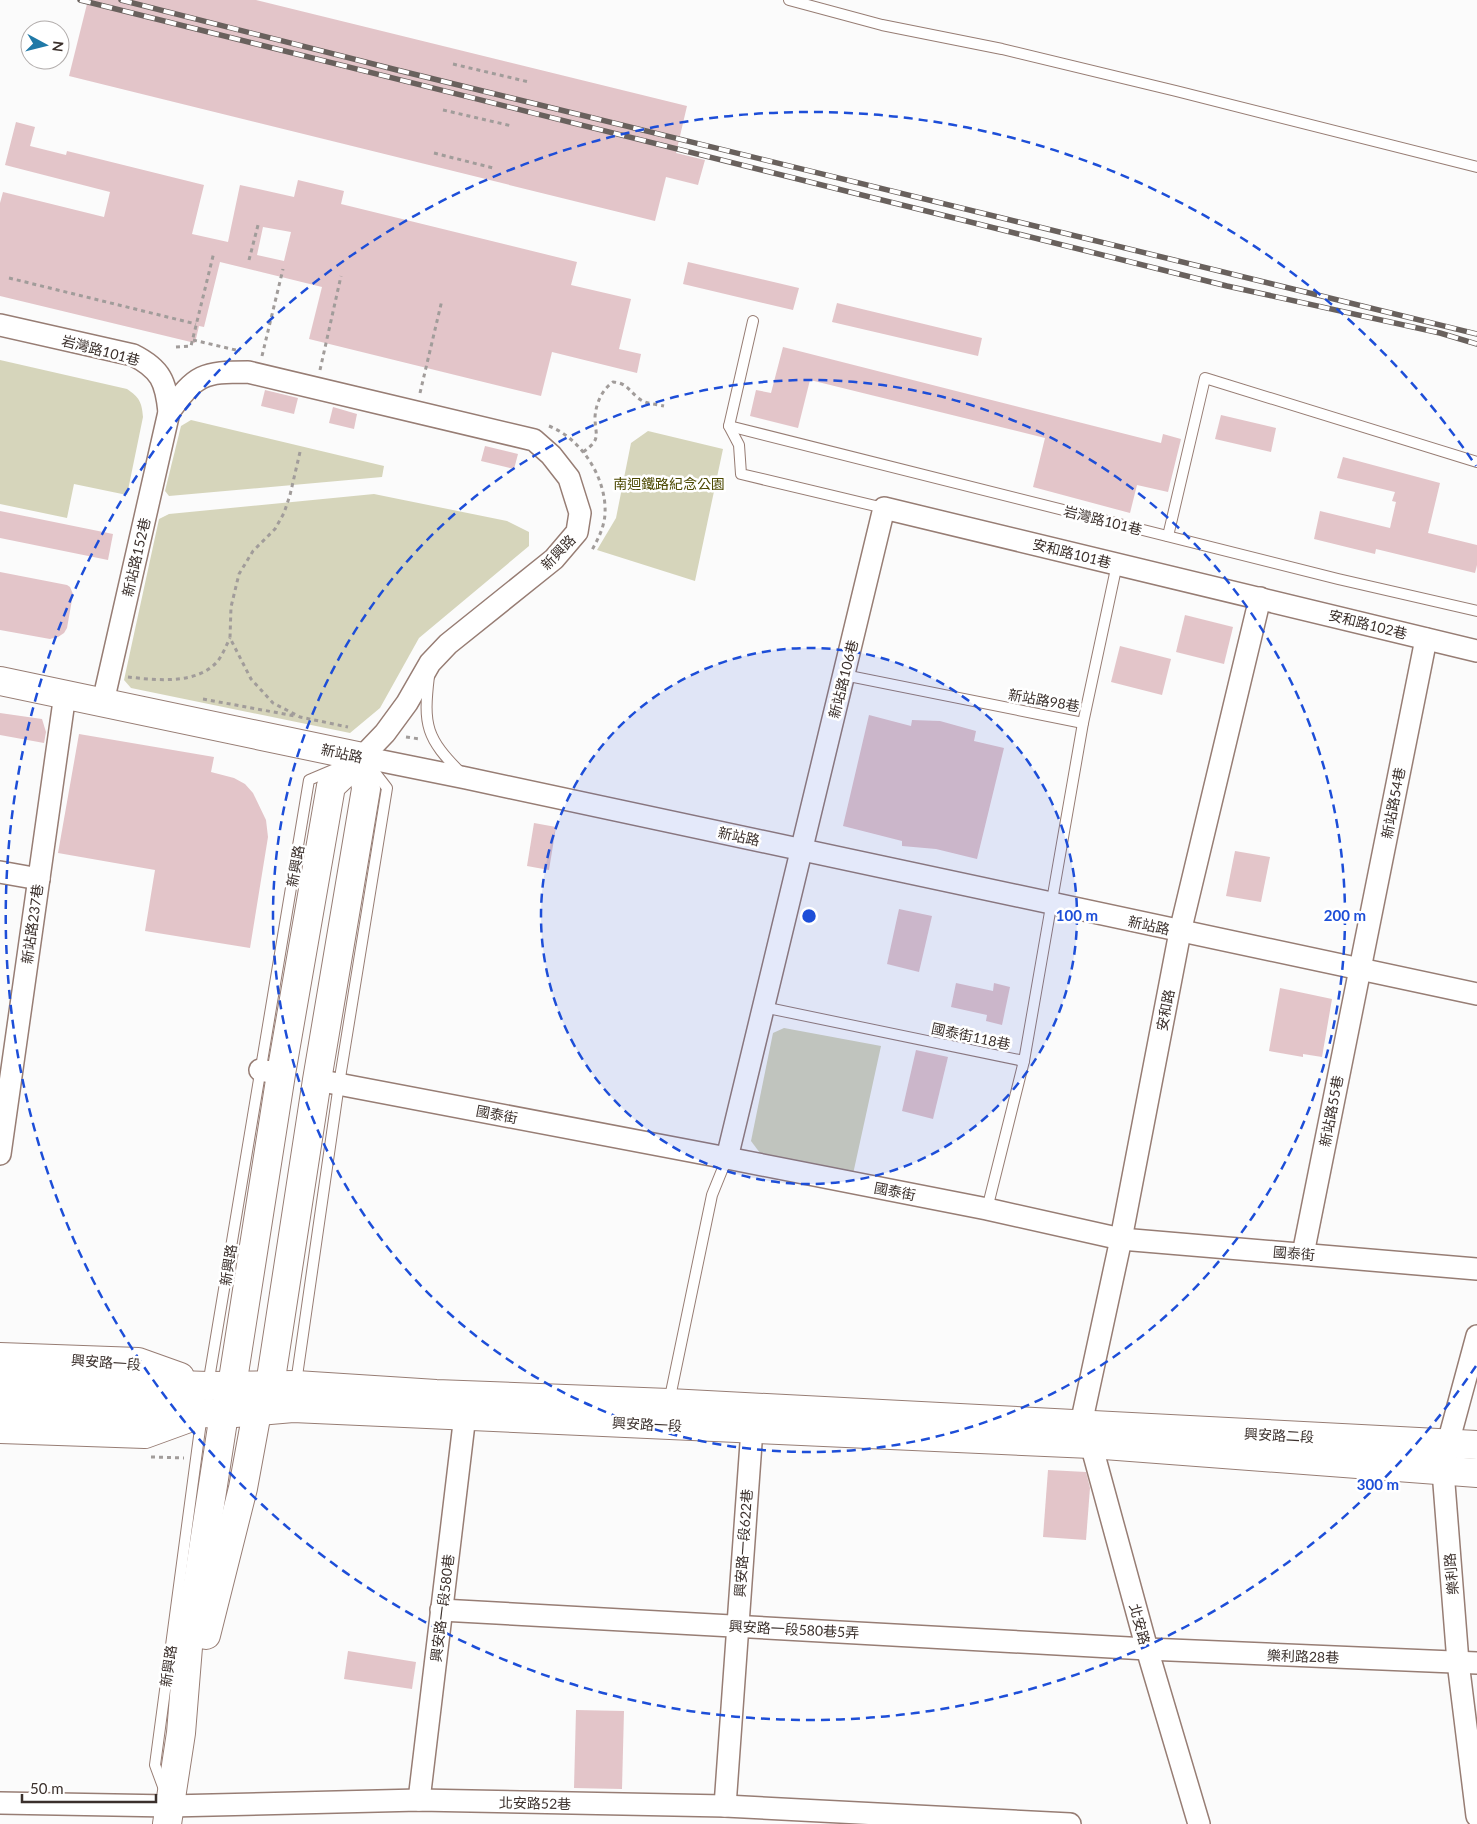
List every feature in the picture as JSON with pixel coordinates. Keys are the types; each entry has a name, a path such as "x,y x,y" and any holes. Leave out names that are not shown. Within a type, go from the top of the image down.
{"street":[{"name":"岩灣路101巷","path":"0,325 133,355 150,363 157,372 166,392 169,412"},
{"name":"新興路","path":"169,412 182,394 198,379 218,372 248,372 534,440 551,455 569,478 580,513 577,532 554,559 448,644 430,663 407,703 386,734 331,786 270,1072 220,1386 213,1413 188,1647 181,1733 169,1815"},
{"name":"新站路152巷","path":"103,702 169,412"},
{"name":"安和路101巷","path":"884,508 1260,598"},
{"name":"新站路106巷","path":"726,1158 884,508"},
{"name":"安和路102巷","path":"1260,598 1477,651"},
{"name":"安和路","path":"1086,1434 1180,932 1260,598"},
{"name":"新站路54巷","path":"1360,968 1426,638"},
{"name":"新站路","path":"0,681 466,778 1477,994"},
{"name":"新站路237巷","path":"0,1154 8,1036 39,879 65,694"},
{"name":"新興路","path":"181,1733 243,1488 257,1412 290,1394 366,789 362,757"},
{"path":"0,872 39,879"},
{"name":"新站路55巷","path":"1303,1254 1360,968"},
{"name":"國泰街","path":"328,1082 987,1209 1121,1239 1477,1269"},
{"name":"樂利路","path":"1477,1336 1448,1443 1443,1471 1468,1663 1477,1816"},
{"name":"興安路一段","path":"0,1357 138,1362 220,1386"},
{"name":"興安路一段","path":"0,1379 220,1386 464,1415 752,1429 1086,1434"},
{"name":"興安路一段","path":"290,1394 436,1394 669,1403 1086,1434"},
{"path":"0,1404 213,1413 257,1412"},
{"path":"0,1429 145,1434 213,1413"},
{"name":"興安路一段580巷","path":"419,1800 464,1415"},
{"name":"興安路一段622巷","path":"725,1806 752,1429"},
{"name":"興安路二段","path":"1086,1434 1477,1445"},
{"name":"興安路二段","path":"1086,1434 1477,1473"},
{"name":"北安路","path":"1086,1434 1199,1824"},
{"name":"興安路一段580巷5弄","path":"441,1610 1147,1649"},
{"name":"樂利路28巷","path":"1147,1649 1468,1663"},
{"name":"北安路52巷","path":"0,1804 169,1815 419,1800 725,1806 1070,1824"}],"lane":[{"path":"789,0 882,25 1002,49 1176,91 1477,168"},
{"path":"753,321 729,426 739,445 741,474 884,508"},
{"path":"1168,536 1205,378 1477,462"},
{"name":"岩灣路101巷","path":"729,426 1338,579 1477,611"},
{"name":"新站路98巷","path":"844,675 1083,723 1117,564"},
{"path":"430,663 425,704 428,729 447,758 466,778"},
{"path":"1024,1061 1083,723"},
{"name":"國泰街118巷","path":"763,1007 1024,1061 987,1209"},
{"path":"669,1403 712,1195 726,1158"},
{"name":"新興路","path":"169,1815 155,1765 213,1413"}],"path":[{"path":"453,64 529,82"},
{"path":"444,110 512,126"},
{"path":"434,153 493,168"},
{"path":"249,260 258,225"},
{"path":"176,347 191,346 214,252"},
{"path":"262,357 283,269"},
{"path":"320,370 341,276"},
{"path":"9,278 196,324"},
{"path":"420,394 442,300"},
{"path":"583,452 591,447 596,439 595,418 597,404 606,387 614,382 627,385 637,397 645,402 664,406"},
{"path":"128,677 182,679 202,672 217,662 230,638 231,607 239,574 253,550 275,529 284,513 300,452"},
{"path":"230,638 251,679 273,703 300,717"},
{"path":"130,669 128,677 131,682"},
{"path":"193,697 348,727"},
{"path":"402,736 428,741"}],"green space":[{"path":"0,360 127,389 137,397 142,407 143,417 127,495 74,484 67,518 0,504"},
{"path":"191,420 384,466 382,477 169,496 165,491 181,426"},
{"name":"南迴鐵路紀念公園","path":"648,431 723,449 695,581 597,550 616,518 631,443"},
{"path":"374,494 507,521 529,532 529,546 419,638 380,708 350,733 131,688 124,680 159,519 169,514"},
{"path":"784,1028 881,1046 853,1174 763,1157 751,1141 773,1033"}],"building":[{"path":"88,0 256,0 687,106 676,153 705,160 698,185 666,177 655,221 69,76"},
{"path":"16,122 35,127 30,146 66,155 67,151 204,185 192,234 228,242 240,185 294,197 298,180 344,191 341,204 577,262 571,285 631,299 619,349 641,354 637,373 552,352 541,396 309,339 322,287 220,262 204,327 199,326 195,343 0,296 0,203 3,192 104,217 110,192 5,165","holes":["263,227 291,232 284,261 257,255"]},
{"path":"688,262 799,288 793,310 683,284"},
{"path":"837,303 982,338 978,356 832,322"},
{"path":"783,347 1161,443 1163,434 1181,439 1168,492 1137,485 1130,513 1033,487 1045,438 810,380 798,428 750,416 756,390 771,393"},
{"path":"265,390 298,398 294,414 261,406"},
{"path":"333,407 357,414 354,429 329,423"},
{"path":"1221,415 1276,428 1271,452 1215,439"},
{"path":"485,446 518,454 514,469 481,461"},
{"path":"1343,457 1440,483 1428,533 1477,545 1475,573 1376,549 1375,554 1314,539 1320,511 1390,528 1396,502 1392,501 1395,492 1337,478"},
{"path":"0,511 113,534 108,560 0,538"},
{"path":"0,572 70,587 73,594 67,628 64,633 50,639 0,630"},
{"path":"1185,615 1233,627 1224,664 1176,652"},
{"path":"1120,646 1171,659 1162,695 1111,682"},
{"path":"0,713 42,719 46,732 44,743 0,735"},
{"path":"869,715 911,726 912,720 940,721 976,731 974,741 1004,748 977,859 936,849 902,846 902,841 843,826"},
{"path":"79,734 214,757 211,772 234,778 245,784 253,793 266,820 268,837 250,948 145,931 155,870 58,853"},
{"path":"534,823 556,827 549,870 527,866"},
{"path":"1235,851 1270,857 1261,902 1226,896"},
{"path":"899,909 932,916 919,972 887,964"},
{"path":"956,983 993,991 994,983 1010,987 1002,1025 986,1021 987,1015 951,1007"},
{"path":"1280,988 1332,999 1322,1057 1303,1054 1303,1057 1269,1051"},
{"path":"916,1050 948,1057 933,1119 902,1111"},
{"path":"1048,1470 1086,1472 1090,1488 1086,1540 1043,1537"},
{"path":"348,1651 416,1662 412,1689 344,1679"},
{"path":"576,1710 624,1711 622,1789 574,1788"}],"railway":[{"path":"80,0 1227,286 1440,333 1477,344"},
{"path":"121,0 397,70 1477,334"}]}
